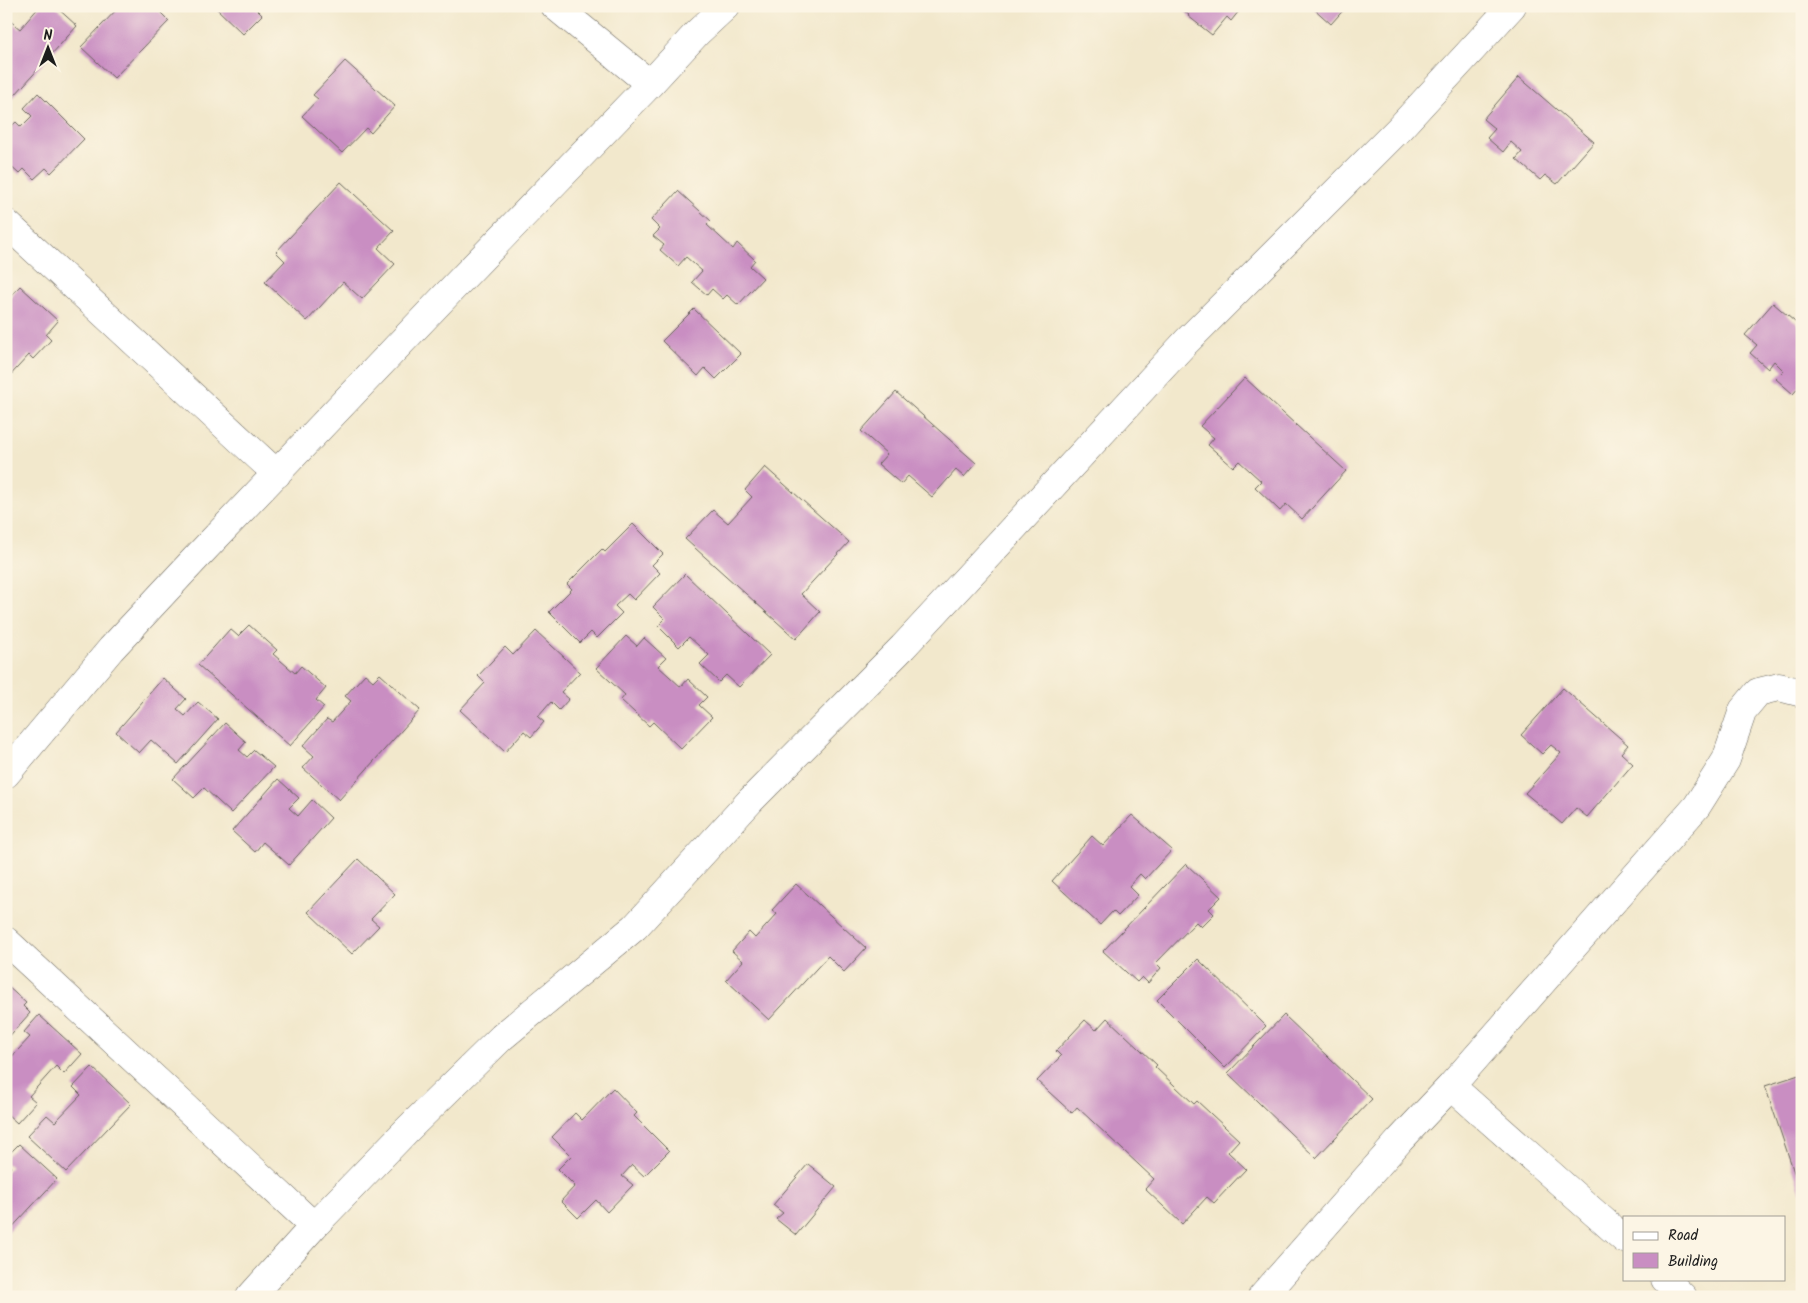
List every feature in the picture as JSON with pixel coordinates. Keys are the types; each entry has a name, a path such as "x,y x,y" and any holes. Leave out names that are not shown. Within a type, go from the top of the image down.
{"street":[{"path":"555,6 650,84"},
{"path":"6,774 111,648 452,288 650,84 696,33 726,6"},
{"path":"250,1297 314,1226 502,1037 635,928 751,800 903,648 1186,342 1398,130 1512,6"},
{"path":"6,223 277,474"},
{"path":"1262,1297 1400,1140 1451,1086 1697,806 1726,760 1743,710 1758,692 1779,688 1802,693"},
{"path":"6,941 314,1226"},
{"path":"1451,1086 1623,1238"},
{"path":"1666,1280 1683,1297"}],"building":[{"path":"40,6 55,6 77,26 6,105 6,23 9,20 20,29"},
{"path":"120,6 154,6 169,21 114,78 81,47"},
{"path":"214,6 256,6 255,8 262,15 243,34"},
{"path":"1178,6 1243,6 1231,21 1227,17 1212,35"},
{"path":"1311,6 1347,6 1331,24"},
{"path":"345,61 395,106 371,133 366,128 342,153 302,116 318,99 313,95"},
{"path":"1519,77 1594,142 1557,184 1545,175 1540,180 1516,159 1522,152 1511,142 1503,152 1487,138 1495,129 1483,119"},
{"path":"38,93 84,139 51,173 46,168 34,179 24,169 19,174 6,162 6,131 16,122 21,127 32,116 24,108"},
{"path":"341,182 394,231 378,248 395,264 362,299 343,282 307,321 265,282 285,261 276,252"},
{"path":"678,191 711,221 707,225 733,249 737,243 755,260 750,266 763,278 738,305 727,295 723,299 712,289 707,295 692,282 702,271 686,257 678,266 660,250 664,245 653,236 660,229 651,220"},
{"path":"20,286 58,321 46,335 51,340 33,359 29,355 6,380 6,301"},
{"path":"1773,303 1802,328 1802,388 1800,386 1793,394 1776,379 1784,371 1774,361 1768,369 1750,353 1757,345 1745,335"},
{"path":"694,309 741,354 716,379 705,368 698,376 662,341"},
{"path":"1245,378 1346,471 1302,519 1286,504 1280,511 1255,487 1261,481 1239,461 1233,467 1208,445 1214,438 1200,426"},
{"path":"896,392 976,463 964,477 956,470 932,497 908,476 901,484 878,464 887,454 861,431"},
{"path":"765,467 849,542 801,594 820,612 796,639 685,539 713,510 728,523 752,497 745,490"},
{"path":"633,524 663,554 652,565 660,573 634,600 628,594 615,606 622,613 597,638 591,632 580,643 549,612 572,589 567,584 602,549 605,552"},
{"path":"685,574 770,655 739,687 726,675 719,682 700,664 709,655 689,637 679,647 658,626 665,619 653,607"},
{"path":"249,625 277,650 273,654 295,673 301,666 326,688 316,700 324,707 290,746 198,665 230,629 238,636"},
{"path":"536,631 580,672 561,692 569,699 559,710 551,702 538,717 544,722 531,737 524,731 505,752 460,710 485,683 478,676 505,647 513,655"},
{"path":"626,636 637,646 644,638 666,658 658,666 681,687 688,679 707,697 699,705 712,717 681,749 653,722 649,726 621,700 625,695 596,668"},
{"path":"365,674 373,681 380,674 420,710 339,800 303,768 314,756 303,746 327,719 332,722 351,701 345,696"},
{"path":"163,678 186,699 177,709 185,716 198,702 218,719 178,764 151,740 139,753 116,732"},
{"path":"1563,688 1628,745 1621,753 1633,764 1587,817 1576,808 1562,824 1525,793 1561,753 1551,745 1542,754 1521,735"},
{"path":"225,723 246,742 239,750 247,757 254,750 274,767 231,813 204,788 194,798 173,779"},
{"path":"278,779 299,798 289,808 298,816 312,800 331,818 289,865 263,842 255,852 232,831"},
{"path":"1132,815 1172,850 1145,879 1140,874 1129,886 1138,895 1118,916 1113,911 1100,925 1052,881 1092,836 1103,846"},
{"path":"358,859 395,894 371,919 379,926 352,954 308,912"},
{"path":"1186,864 1221,897 1209,909 1214,914 1201,927 1196,922 1156,963 1161,968 1148,983 1142,977 1137,982 1103,951"},
{"path":"796,884 866,948 844,972 828,956 769,1020 726,980 743,961 732,951 749,932 755,938 777,914 772,910"},
{"path":"1198,959 1266,1026 1225,1068 1157,1000"},
{"path":"6,985 26,1003 23,1006 30,1013 6,1040"},
{"path":"39,1015 82,1054 64,1074 56,1066 29,1096 36,1102 17,1123 6,1113 6,1063 30,1037 24,1032"},
{"path":"1284,1015 1372,1099 1316,1158 1228,1073"},
{"path":"1107,1018 1157,1065 1155,1067 1194,1104 1197,1101 1239,1140 1228,1152 1246,1169 1214,1203 1207,1197 1182,1224 1145,1189 1154,1179 1077,1107 1072,1113 1037,1081 1061,1056 1056,1051 1085,1020 1096,1030"},
{"path":"92,1067 131,1104 66,1172 27,1136 47,1115 55,1122 81,1095 73,1087"},
{"path":"1802,1074 1802,1193 1801,1193 1765,1086"},
{"path":"613,1088 637,1113 634,1116 669,1151 644,1176 632,1165 622,1176 633,1185 607,1212 596,1200 578,1218 561,1201 575,1186 558,1169 571,1156 552,1137 575,1113 582,1120"},
{"path":"19,1144 57,1179 6,1234 6,1172 11,1167 6,1163 6,1157"},
{"path":"808,1164 836,1187 796,1235 776,1219 783,1213 773,1205"}]}
